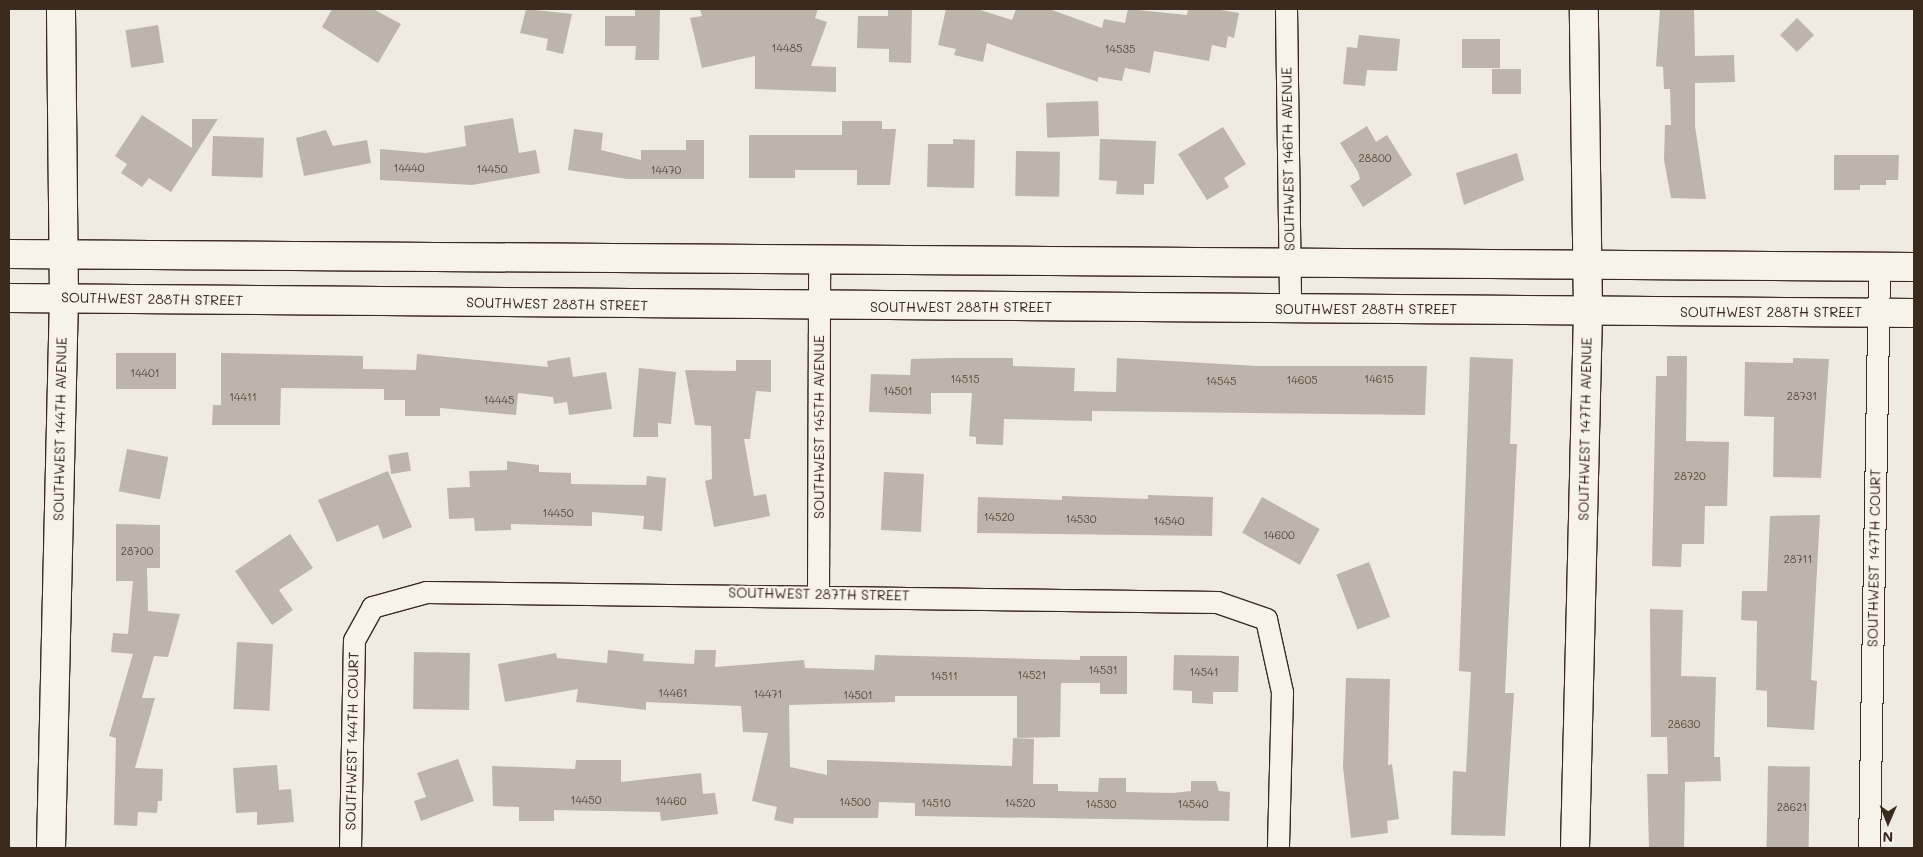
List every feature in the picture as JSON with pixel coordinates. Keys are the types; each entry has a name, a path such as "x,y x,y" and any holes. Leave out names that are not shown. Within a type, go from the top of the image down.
{"main road":[{"name":"SOUTHWEST 144TH AVENUE","path":"51,848 64,298 61,9"},
{"name":"SOUTHWEST 147TH AVENUE","path":"1575,848 1588,311 1584,9"},
{"path":"9,254 1914,267"},
{"name":"SOUTHWEST 288TH STREET","path":"9,298 819,306 1914,313"}],"street":[{"name":"SOUTHWEST 146TH AVENUE","path":"1286,9 1290,309"},
{"name":"SOUTHWEST 145TH AVENUE","path":"818,593 819,260"},
{"name":"SOUTHWEST 147TH COURT","path":"1869,848 1879,267"},
{"name":"SOUTHWEST 287TH STREET","path":"372,607 426,592 818,593 1217,602 1266,619 1282,692 1278,848"},
{"name":"SOUTHWEST 144TH COURT","path":"350,848 354,640 372,607"}],"building":[{"path":"332,9 373,9 401,24 378,63 322,27"},
{"path":"526,9 572,14 563,54 546,50 548,39 520,33"},
{"path":"635,9 660,9 659,60 635,60 636,46 605,46 605,16 635,16"},
{"path":"700,9 818,9 815,18 827,22 811,66 836,67 836,92 755,89 755,56 702,68 690,18 702,16"},
{"path":"888,9 912,9 911,63 889,62 889,49 857,48 858,16 888,16"},
{"path":"946,9 977,9 1012,20 1016,9 1049,9 1102,28 1104,19 1125,23 1128,9 1187,15 1188,9 1215,9 1239,13 1234,38 1228,36 1226,48 1212,45 1209,61 1154,51 1150,73 1125,68 1122,81 1098,77 1098,82 987,43 983,62 954,55 956,49 938,45"},
{"path":"1660,9 1694,9 1695,56 1734,55 1735,82 1695,83 1695,126 1706,199 1671,198 1664,160 1665,125 1671,125 1670,89 1664,89 1663,67 1656,66"},
{"path":"1797,18 1814,35 1797,52 1780,35"},
{"path":"158,25 164,63 131,68 125,30"},
{"path":"1359,35 1400,39 1397,71 1367,70 1365,86 1343,84 1347,47 1357,48"},
{"path":"1462,39 1500,39 1500,68 1462,68"},
{"path":"1492,69 1521,69 1521,94 1492,94"},
{"path":"1098,101 1099,136 1047,138 1046,103"},
{"path":"142,115 192,148 192,119 218,119 171,192 149,178 142,187 121,173 127,164 115,156"},
{"path":"513,118 519,153 536,150 540,173 472,185 380,180 380,149 426,153 466,146 464,126"},
{"path":"842,121 882,121 882,129 896,129 890,185 857,185 857,170 795,170 795,178 749,178 749,135 842,135"},
{"path":"1367,126 1376,142 1387,135 1412,175 1363,207 1350,186 1360,179 1358,172 1340,143"},
{"path":"1223,127 1246,164 1224,178 1229,187 1207,200 1178,154"},
{"path":"574,129 603,133 601,150 641,160 641,150 686,150 686,140 704,140 704,179 627,179 568,170"},
{"path":"326,130 333,146 367,140 371,163 304,176 296,138"},
{"path":"213,136 264,138 263,178 212,176"},
{"path":"953,139 975,140 974,188 927,187 928,144 953,144"},
{"path":"1100,139 1156,141 1154,184 1144,184 1144,195 1116,194 1117,181 1099,180"},
{"path":"1016,151 1060,152 1059,197 1015,196"},
{"path":"1517,153 1524,180 1464,205 1456,173"},
{"path":"1834,155 1899,155 1898,180 1886,180 1886,185 1860,185 1860,190 1834,190"},
{"path":"116,353 176,353 176,389 116,389"},
{"path":"221,353 363,356 363,369 416,370 417,354 548,367 547,361 570,357 573,377 606,372 612,409 569,415 567,402 554,404 553,397 518,393 516,415 440,408 440,416 405,416 405,400 384,400 384,389 281,388 280,425 212,425 213,405 221,405"},
{"path":"1667,356 1687,356 1686,441 1729,442 1727,506 1705,506 1704,544 1682,544 1681,567 1652,566 1656,376 1667,376"},
{"path":"1470,357 1513,359 1510,444 1517,444 1505,693 1514,693 1505,836 1451,835 1453,771 1466,772 1471,672 1459,671"},
{"path":"1013,358 1013,366 1075,368 1074,391 1116,392 1117,358 1257,366 1427,366 1425,415 1092,411 1092,421 1004,419 1003,445 976,444 976,437 969,436 972,393 931,393 931,414 869,412 871,374 910,375 911,359"},
{"path":"1793,358 1829,359 1821,478 1773,477 1774,417 1744,416 1745,362 1793,363"},
{"path":"736,360 771,360 771,392 756,391 750,439 744,439 754,496 766,494 770,516 714,527 705,481 712,479 711,426 695,425 685,370 736,371"},
{"path":"639,368 676,372 671,424 658,423 658,437 633,437"},
{"path":"127,449 168,457 160,499 119,491"},
{"path":"408,452 411,471 391,474 388,455"},
{"path":"507,461 539,465 539,472 571,473 571,484 646,485 647,476 666,478 662,531 643,529 644,516 592,512 592,526 511,524 511,530 475,531 474,518 449,519 447,488 470,487 469,471 507,470"},
{"path":"388,471 412,527 383,539 378,525 337,542 318,500"},
{"path":"884,472 924,474 921,532 881,530"},
{"path":"1148,495 1213,497 1212,536 977,533 978,497 1062,500 1062,496 1148,499"},
{"path":"1262,497 1320,529 1300,565 1242,533"},
{"path":"1820,515 1811,680 1817,681 1814,730 1767,727 1767,691 1756,690 1757,621 1741,620 1742,591 1767,591 1770,516"},
{"path":"116,524 160,525 160,568 147,568 148,611 180,614 168,657 154,656 142,698 155,698 135,768 163,769 162,801 158,801 157,813 138,812 137,826 114,825 116,738 109,736 133,654 111,652 113,633 128,634 133,581 116,581"},
{"path":"290,534 313,568 279,590 293,610 272,625 235,571"},
{"path":"1369,562 1390,617 1357,630 1336,575"},
{"path":"1650,609 1683,610 1681,676 1716,677 1714,757 1720,757 1721,781 1685,782 1684,848 1649,848 1647,774 1668,774 1667,737 1651,737"},
{"path":"237,642 273,644 269,711 233,709"},
{"path":"608,650 644,654 643,661 694,664 695,650 716,650 715,667 804,660 805,668 874,670 875,655 1080,660 1080,656 1127,656 1127,694 1100,694 1100,683 1061,683 1060,737 1017,738 1017,696 895,696 895,702 789,705 790,767 827,775 827,760 1012,766 1013,738 1034,739 1033,784 1058,784 1058,791 1098,792 1099,778 1126,778 1126,792 1173,793 1191,791 1191,781 1216,781 1219,791 1230,792 1229,821 915,816 915,803 879,802 878,818 794,818 793,824 774,820 777,807 752,801 768,733 743,732 741,706 646,702 646,710 576,702 578,689 505,702 498,664 556,653 557,658 607,663"},
{"path":"414,652 470,653 469,710 413,709"},
{"path":"1174,655 1239,656 1238,692 1213,692 1213,704 1192,703 1192,691 1173,690"},
{"path":"1346,678 1390,679 1388,765 1392,764 1399,819 1387,821 1388,833 1351,838 1343,767"},
{"path":"458,759 474,801 421,821 414,801 426,797 417,773"},
{"path":"576,760 621,760 621,782 701,773 703,794 715,793 718,814 661,821 660,812 554,810 554,821 519,821 519,807 493,806 492,766 575,769"},
{"path":"277,765 279,790 291,789 294,822 257,825 257,812 236,813 233,768"},
{"path":"1768,766 1810,767 1809,848 1767,848"}]}
